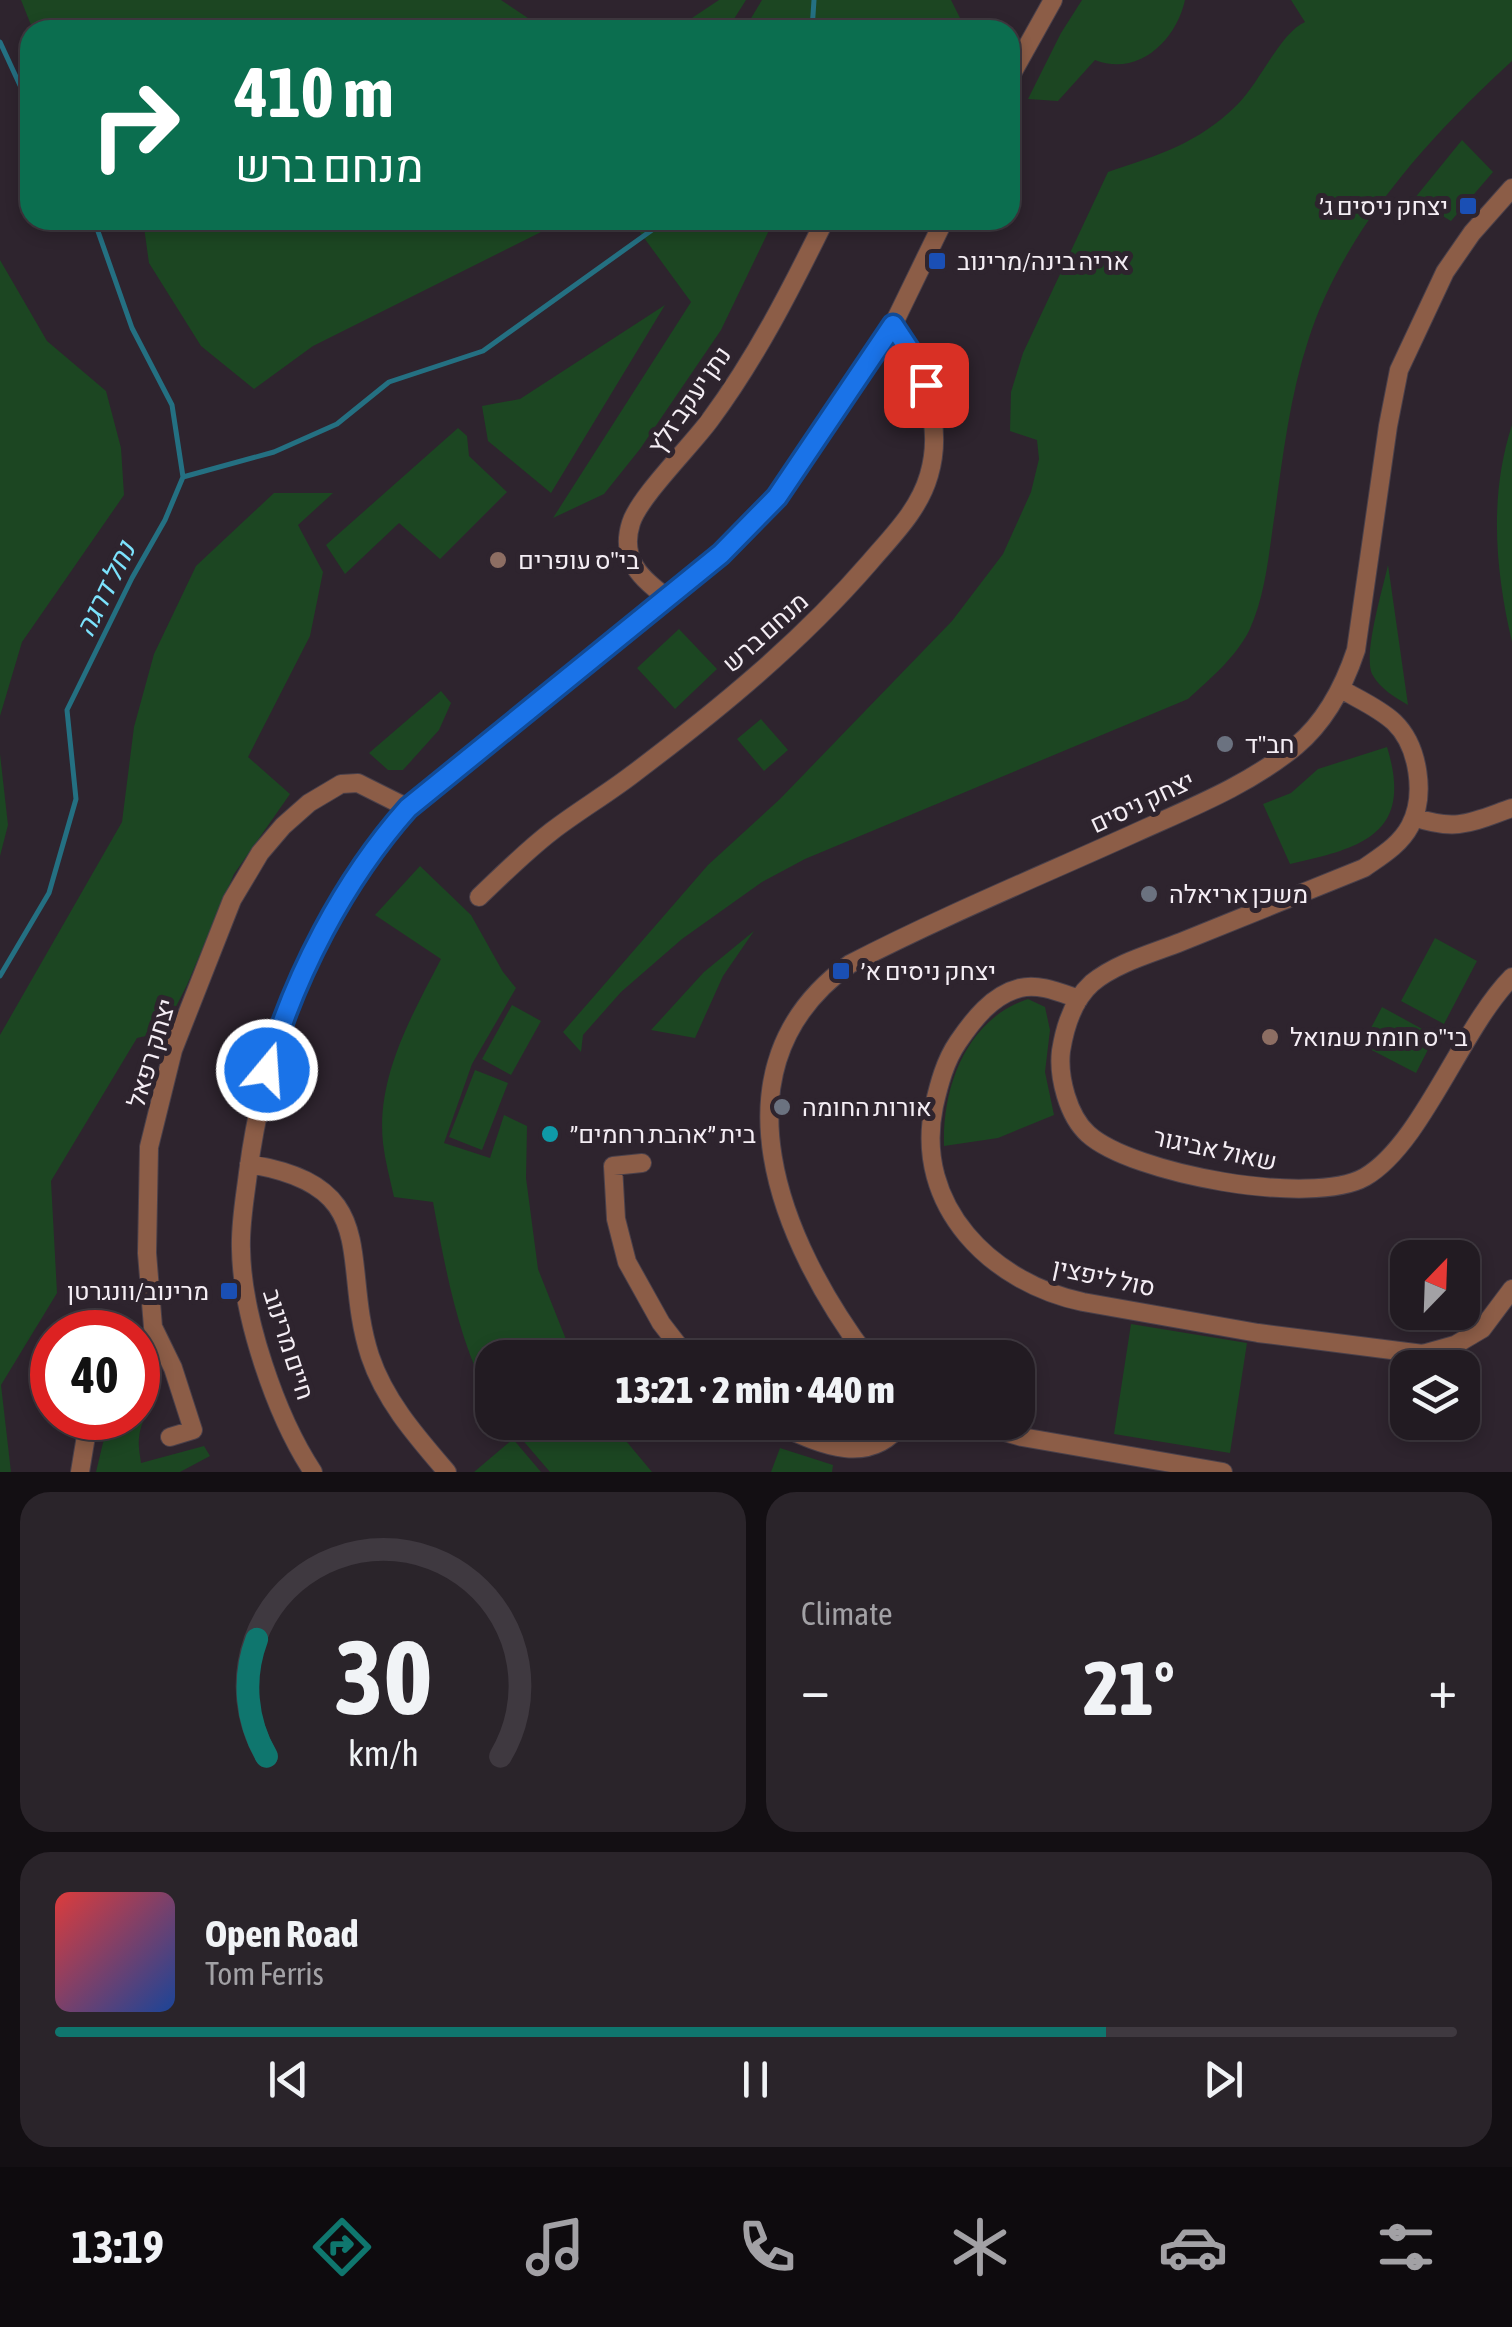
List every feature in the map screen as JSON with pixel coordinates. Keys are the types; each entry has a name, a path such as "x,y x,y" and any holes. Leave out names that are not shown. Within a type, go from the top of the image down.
{"street":[{"path":"1020,58 1049,3"},
{"name":"יצחק ניסים","path":"857,1340 804,1256 790,1226 768,1141 772,1091 786,1039 797,1017 827,980 850,964 1250,778 1297,745 1319,721 1348,676 1360,633 1388,426 1403,359 1445,272 1477,227 1512,188"},
{"name":"נתן יעקב זלץ","path":"668,599 640,577 630,563 631,523 712,418 782,309 820,230"},
{"name":"חיים מרינוב","path":"313,1472 291,1432 261,1354 245,1293 240,1245 261,1092 291,999 382,836 408,808 668,599 721,554 777,497 893,325 939,230"},
{"name":"מנחם ברש","path":"479,897 534,846 689,732 773,662 825,614 911,515 931,472 932,415 916,360 893,325"},
{"path":"1079,999 1105,975 1364,868 1400,840 1414,817 1417,772 1404,734 1392,720 1340,689"},
{"name":"יצחק רפאל","path":"152,1310 147,1254 150,1147 173,1050 232,900 260,853 282,826 341,784 358,784 408,808"},
{"path":"1414,817 1432,824 1463,826 1512,808"},
{"name":"שאול אביגור","path":"1079,999 1068,1021 1060,1067 1064,1088 1086,1133 1124,1154 1204,1178 1291,1191 1320,1190 1364,1177 1390,1155 1512,977"},
{"name":"סול ליפצין","path":"1079,999 1035,987 1004,995 968,1026 953,1050 937,1094 930,1143 942,1197 980,1251 1016,1278 1055,1296 1083,1302 1411,1354 1440,1351 1482,1329 1512,1289"},
{"path":"249,1164 304,1178 323,1191 343,1213 352,1239 371,1359 398,1411 447,1472"},
{"path":"642,1164 614,1166 620,1244 642,1292 675,1340"},
{"name":"יצחק רפאל","path":"160,1341 193,1430 170,1437"},
{"path":"1035,1439 1223,1472"},
{"path":"80,1472 85,1440"},
{"path":"818,1440 838,1448 855,1449 886,1440"}],"green space":[{"path":"21,0 501,0 531,20 29,20"},
{"path":"719,0 746,0 733,20 689,20"},
{"path":"762,0 951,0 961,20 750,20"},
{"path":"1082,0 1185,0 1173,29 1153,52 1126,64 1095,60 1058,101 1028,99 1061,33"},
{"path":"1291,0 1512,0 1512,61 1450,121 1392,188 1366,224 1323,301 1296,383 1263,588 1255,617 1237,650 1188,699 805,859 762,882 682,939 621,992 583,1035 581,1052 563,1032 708,865 780,799 952,621 1003,554 1031,492 1039,459 1037,440 1010,431 1011,392 1023,353 1108,172 1192,139 1237,105 1287,37 1305,22"},
{"path":"1462,140 1493,172 1451,221 1414,199"},
{"path":"144,230 545,230 313,346 254,389 201,346 149,263"},
{"path":"638,230 769,230 721,330 640,449 604,494 553,518 691,302"},
{"path":"0,260 47,341 106,391 121,448 124,495 22,642 0,716"},
{"path":"665,305 551,493 488,441 482,406 520,399"},
{"path":"1512,425 1512,642 1498,560 1497,506"},
{"path":"458,428 467,436 469,456 507,492 440,559 399,523 345,574 326,545"},
{"path":"274,493 333,493 298,525 323,572 310,636 248,757 290,794 234,874 163,1032 137,1038 51,1181 57,1293 47,1310 30,1310 30,1337 1,1385 11,1472 0,1472 0,1035 122,822 134,727 154,654 196,566"},
{"path":"1388,565 1408,705 1379,684 1370,665"},
{"path":"679,629 717,669 675,709 637,668"},
{"path":"441,691 451,703 439,730 403,770 388,770 369,753"},
{"path":"761,719 788,750 764,771 737,739"},
{"path":"1387,747 1394,776 1393,800 1387,818 1376,832 1339,851 1290,864 1263,804 1291,793 1318,769"},
{"path":"0,754 8,825 0,856"},
{"path":"420,866 471,915 516,988 472,1064 444,1143 490,1158 504,1115 527,1126 526,1178 538,1269 566,1340 475,1340 475,1368 448,1280 433,1202 394,1197 384,1150 385,1094 408,1024 441,959 375,915"},
{"path":"754,931 723,976 695,1038 651,1030 704,972"},
{"path":"1435,938 1477,961 1444,1024 1401,1001"},
{"path":"1028,999 1045,1007 1050,1030 1045,1072 1054,1115 998,1138 944,1146 948,1101 962,1058 989,1022"},
{"path":"512,1005 541,1021 511,1075 482,1059"},
{"path":"1382,1007 1435,1036 1416,1073 1362,1045"},
{"path":"475,1070 508,1083 482,1150 449,1137"},
{"path":"1131,1324 1247,1343 1230,1453 1114,1434"},
{"path":"104,1440 139,1440 141,1463 204,1446 210,1456 180,1472 96,1472"},
{"path":"514,1440 541,1472 474,1472"},
{"path":"523,1440 625,1440 652,1472 550,1472"},
{"path":"780,1448 833,1465 832,1472 771,1472"}],"waterway":[{"path":"813,20 814,0"},
{"name":"נחל דרגה","path":"0,42 20,85"},
{"name":"נחל דרגה","path":"0,976 49,893 76,799 67,710 165,520 183,477 172,405 132,328 98,230"},
{"path":"183,477 274,452 337,424 389,382 483,351 652,230"}],"place":[{"name":"יצחק ניסים ג׳","path":"1468,206"},
{"name":"אריה בינה/מרינוב","path":"937,261"},
{"name":"בי\"ס עופרים","path":"498,560"},
{"name":"חב\"ד","path":"1225,744"},
{"name":"משכן אריאלה","path":"1149,894"},
{"name":"יצחק ניסים א׳","path":"841,971"},
{"name":"בי\"ס חומת שמואל","path":"1270,1037"},
{"name":"אורות החומה","path":"782,1107"},
{"name":"בית ״אהבת רחמים״","path":"550,1134"},
{"name":"מרינוב/וונגרטן","path":"229,1291"}],"route":[{"path":"267,1070 291,999 318,946 382,836 408,808 721,554 777,497 893,325 916,360 926,385"}]}
